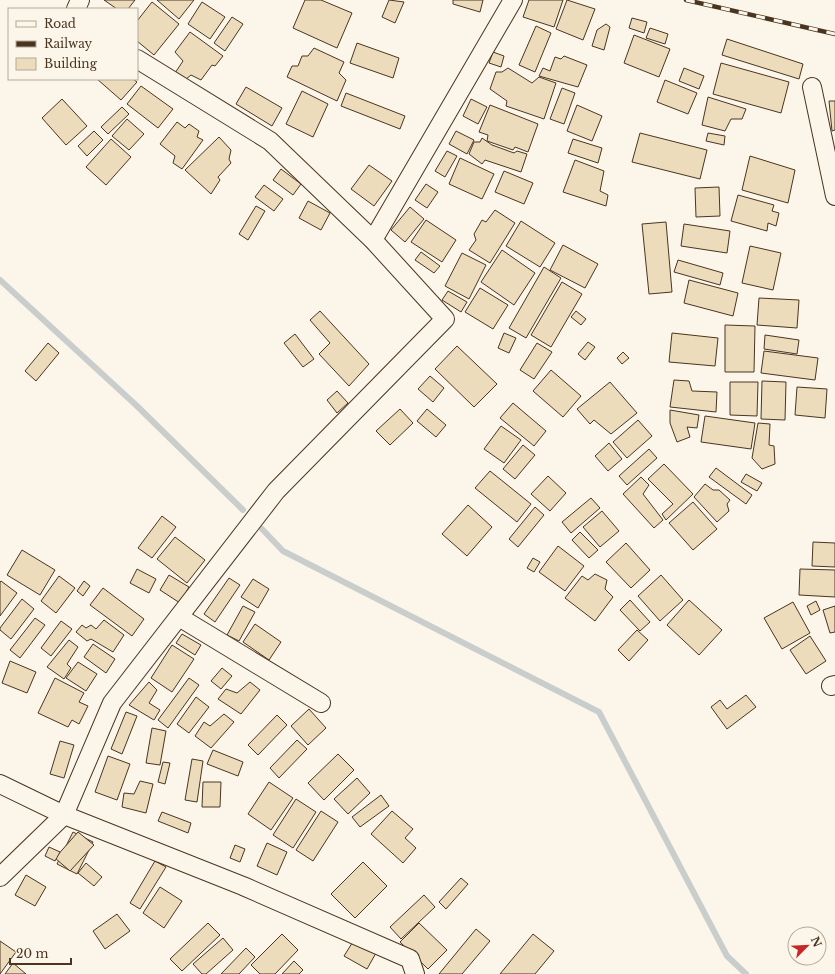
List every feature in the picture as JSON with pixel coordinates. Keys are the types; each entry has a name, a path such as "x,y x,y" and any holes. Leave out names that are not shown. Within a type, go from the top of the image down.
{"street":[{"path":"373,240 513,0"},
{"path":"0,876 64,815 112,703 276,491 445,319 373,240 270,141 138,60"},
{"path":"812,88 835,196"},
{"path":"179,617 321,703"},
{"path":"0,784 64,815 244,886 410,958 415,974"}],"building":[{"path":"104,0 135,0 129,8 116,8"},
{"path":"157,0 194,0 179,19"},
{"path":"305,0 321,0 352,13 337,48 293,28"},
{"path":"389,0 404,2 395,23 382,17"},
{"path":"453,0 483,0 480,12 453,4"},
{"path":"529,0 563,0 554,27 523,17"},
{"path":"567,0 595,9 583,40 556,29"},
{"path":"152,2 179,24 154,55 138,42 138,20"},
{"path":"202,2 225,17 210,39 188,24"},
{"path":"232,17 243,24 225,51 214,43"},
{"path":"632,18 647,22 644,33 629,28"},
{"path":"606,24 610,27 604,50 592,46 597,30"},
{"path":"536,26 551,33 535,72 519,65"},
{"path":"650,28 668,34 665,44 646,38"},
{"path":"190,32 223,56 215,66 212,65 201,80 191,75 185,80 175,73 183,61 175,52"},
{"path":"634,35 670,49 659,77 624,63"},
{"path":"727,39 803,64 799,79 722,55"},
{"path":"357,43 399,58 393,78 350,63"},
{"path":"314,48 344,62 339,73 346,80 337,101 287,77 292,66 298,66 302,56 308,56"},
{"path":"493,52 504,56 501,67 489,63"},
{"path":"564,56 587,65 578,87 539,76 543,68 550,71 555,57 561,59"},
{"path":"721,63 789,82 781,113 713,94"},
{"path":"508,68 532,83 539,77 556,83 544,119 506,106 507,101 490,89 496,72 502,72"},
{"path":"684,68 704,76 699,89 679,81"},
{"path":"98,80 134,80 137,82 121,100"},
{"path":"665,80 697,93 688,114 657,102"},
{"path":"141,86 173,109 158,128 127,104"},
{"path":"246,87 282,108 272,126 236,104"},
{"path":"562,88 575,93 564,124 550,119"},
{"path":"302,91 328,104 313,137 286,124"},
{"path":"346,93 405,116 400,129 341,106"},
{"path":"708,97 746,109 742,119 731,119 725,131 702,125"},
{"path":"62,99 87,126 66,145 42,118"},
{"path":"471,99 487,107 478,124 463,116"},
{"path":"829,101 835,101 835,130 832,131"},
{"path":"490,105 538,124 528,152 515,147 513,150 487,141 488,135 479,132"},
{"path":"577,105 602,116 592,141 567,131"},
{"path":"122,107 129,114 108,134 101,127"},
{"path":"127,119 144,134 129,150 112,136"},
{"path":"177,122 185,128 189,124 199,131 197,137 203,140 182,169 173,163 175,156 160,144"},
{"path":"94,131 103,140 87,156 78,146"},
{"path":"456,131 474,140 467,154 449,144"},
{"path":"640,133 707,150 700,179 632,162"},
{"path":"708,133 725,136 724,145 706,141"},
{"path":"219,137 231,150 229,159 231,163 218,177 220,180 211,194 185,170"},
{"path":"482,138 492,145 514,153 517,151 527,154 521,172 485,160 482,164 469,154 474,142 480,142"},
{"path":"111,139 131,157 106,185 86,167"},
{"path":"573,139 602,148 598,163 568,153"},
{"path":"447,151 457,156 445,177 435,171"},
{"path":"750,156 795,170 788,203 742,190"},
{"path":"460,158 494,174 482,199 449,184"},
{"path":"575,160 604,171 600,191 608,195 606,206 563,192"},
{"path":"369,165 392,181 374,206 351,189"},
{"path":"281,169 301,184 293,195 273,180"},
{"path":"504,171 533,183 524,204 495,192"},
{"path":"426,184 438,192 427,208 415,200"},
{"path":"264,185 283,199 274,211 255,197"},
{"path":"719,187 720,216 696,217 695,188"},
{"path":"738,195 774,205 772,211 779,213 776,226 768,223 767,231 731,221"},
{"path":"308,201 330,213 321,230 299,218"},
{"path":"256,206 265,211 248,240 239,234"},
{"path":"410,207 424,219 405,242 391,230"},
{"path":"495,210 515,223 490,263 469,250 476,240 474,234 482,220 486,222"},
{"path":"426,220 456,240 442,262 411,242"},
{"path":"521,221 555,243 540,267 506,246"},
{"path":"666,222 672,292 649,294 642,224"},
{"path":"684,224 730,231 727,253 681,246"},
{"path":"563,245 598,264 585,288 550,270"},
{"path":"750,246 781,253 773,290 742,283"},
{"path":"502,250 535,273 514,305 481,282"},
{"path":"421,252 440,266 434,273 415,260"},
{"path":"462,253 486,265 469,299 445,286"},
{"path":"678,260 723,273 720,285 674,272"},
{"path":"544,267 561,278 526,338 509,328"},
{"path":"689,280 738,293 733,316 684,303"},
{"path":"562,282 582,294 551,347 531,335"},
{"path":"480,288 508,305 493,329 465,312"},
{"path":"448,291 467,302 461,312 442,300"},
{"path":"759,298 799,300 797,328 757,325"},
{"path":"320,311 369,364 349,386 319,354 330,343 310,320"},
{"path":"576,311 586,319 581,325 571,317"},
{"path":"725,325 755,326 754,372 725,372"},
{"path":"504,333 516,338 509,353 498,348"},
{"path":"672,333 718,338 715,366 669,362"},
{"path":"295,334 314,359 303,367 284,343"},
{"path":"765,335 799,340 797,354 764,349"},
{"path":"588,342 595,347 585,360 578,354"},
{"path":"48,343 59,353 36,381 25,371"},
{"path":"537,343 552,352 534,379 520,370"},
{"path":"457,346 497,384 474,407 435,369"},
{"path":"764,351 818,358 815,380 761,373"},
{"path":"623,352 629,358 622,364 617,358"},
{"path":"551,370 581,396 563,417 533,391"},
{"path":"430,376 444,388 433,402 418,389"},
{"path":"674,380 689,381 692,391 717,392 716,412 670,407"},
{"path":"762,381 786,382 785,420 761,419"},
{"path":"610,382 637,413 611,434 594,420 590,424 577,409"},
{"path":"730,382 758,382 757,416 730,415"},
{"path":"797,387 827,389 825,418 795,415"},
{"path":"337,391 348,403 337,413 327,400"},
{"path":"513,403 546,431 534,446 500,418"},
{"path":"400,409 413,423 390,445 376,431"},
{"path":"427,409 446,425 436,437 417,421"},
{"path":"670,410 699,415 697,428 687,427 690,437 677,442 670,423"},
{"path":"705,416 755,423 751,449 701,442"},
{"path":"638,420 652,436 627,458 613,442"},
{"path":"758,423 770,424 769,445 774,446 775,464 762,469 752,458"},
{"path":"501,426 521,440 504,463 484,449"},
{"path":"609,443 622,459 608,471 595,456"},
{"path":"523,445 535,455 515,479 503,469"},
{"path":"649,449 657,458 627,485 619,476"},
{"path":"664,464 693,494 666,520 662,514 673,504 648,479"},
{"path":"716,468 752,495 746,504 709,477"},
{"path":"490,471 531,504 517,522 475,488"},
{"path":"746,474 762,483 757,491 741,482"},
{"path":"548,476 566,493 550,511 531,494"},
{"path":"641,477 649,485 643,494 663,520 654,528 623,494"},
{"path":"705,484 713,490 719,490 730,500 727,504 729,511 717,522 694,497"},
{"path":"591,498 600,508 571,533 562,522"},
{"path":"693,502 717,529 693,550 669,523"},
{"path":"468,505 492,527 467,556 442,534"},
{"path":"535,507 544,515 518,547 509,539"},
{"path":"602,511 619,531 600,547 583,527"},
{"path":"162,516 176,527 152,558 138,548"},
{"path":"580,532 598,550 589,558 572,540"},
{"path":"175,537 205,560 187,583 157,559"},
{"path":"813,542 835,543 835,567 812,566"},
{"path":"626,543 650,570 631,588 606,562"},
{"path":"558,546 584,566 565,591 539,572"},
{"path":"22,550 55,570 40,595 7,575"},
{"path":"533,558 540,562 534,572 527,568"},
{"path":"137,569 156,579 149,593 130,583"},
{"path":"800,569 835,570 835,597 799,595"},
{"path":"595,574 607,580 605,589 613,597 595,621 565,598 582,576 588,580"},
{"path":"169,575 189,587 180,603 160,590"},
{"path":"661,575 683,600 660,621 638,596"},
{"path":"59,576 75,588 56,613 41,601"},
{"path":"229,578 240,585 215,622 204,614"},
{"path":"253,579 269,589 258,608 241,597"},
{"path":"1,581 17,593 0,616 0,582"},
{"path":"84,581 90,586 83,596 77,591"},
{"path":"103,588 144,619 132,636 90,605"},
{"path":"22,599 34,609 11,639 0,630 0,628"},
{"path":"630,600 650,622 640,631 620,610"},
{"path":"689,600 722,630 699,655 667,625"},
{"path":"816,601 820,610 811,615 807,606"},
{"path":"793,602 810,633 782,649 764,618"},
{"path":"243,606 255,612 239,641 227,635"},
{"path":"835,606 835,632 830,633 823,610"},
{"path":"35,618 45,625 20,658 10,650"},
{"path":"104,620 124,635 113,652 91,639 87,641 76,632 82,625 86,628 91,625 96,629"},
{"path":"61,621 72,629 51,656 41,648"},
{"path":"255,624 281,642 269,660 243,642"},
{"path":"637,630 648,640 629,661 618,650"},
{"path":"182,634 201,645 195,655 176,643"},
{"path":"810,636 826,661 806,674 790,650"},
{"path":"69,640 78,647 67,664 71,668 64,679 47,667"},
{"path":"93,644 115,659 106,673 84,657"},
{"path":"172,645 194,659 172,692 151,678"},
{"path":"10,661 36,672 27,693 2,683"},
{"path":"78,662 97,674 86,691 66,678"},
{"path":"222,668 232,676 221,689 211,681"},
{"path":"55,678 84,693 79,702 88,706 79,724 72,720 68,727 38,713"},
{"path":"189,678 199,685 168,728 158,720"},
{"path":"149,682 157,690 149,703 160,710 154,720 129,705"},
{"path":"250,682 260,690 241,714 218,699 226,689 237,693"},
{"path":"746,695 756,707 727,729 711,707 720,700 727,709"},
{"path":"196,697 209,707 189,733 177,724"},
{"path":"309,709 326,728 308,745 291,726"},
{"path":"126,712 137,716 122,754 111,749"},
{"path":"224,714 234,722 211,748 195,736 204,722 210,726"},
{"path":"277,715 287,725 258,755 248,745"},
{"path":"152,728 166,731 160,765 146,763"},
{"path":"297,740 307,749 279,778 270,768"},
{"path":"60,741 74,745 64,778 50,774"},
{"path":"213,750 243,762 238,776 207,764"},
{"path":"338,754 354,770 324,800 308,783"},
{"path":"108,756 130,764 117,800 95,792"},
{"path":"192,759 203,761 197,802 185,800"},
{"path":"163,762 170,763 165,784 158,782"},
{"path":"357,778 370,793 348,814 334,799"},
{"path":"140,781 153,784 146,813 122,807 124,793 134,794"},
{"path":"203,782 221,782 220,807 202,807"},
{"path":"269,782 293,798 271,830 248,814"},
{"path":"381,795 389,806 360,827 352,817"},
{"path":"296,799 316,812 293,848 273,835"},
{"path":"321,811 338,822 313,861 296,850"},
{"path":"392,811 413,829 405,838 416,848 403,863 371,834"},
{"path":"162,812 191,823 188,833 158,821"},
{"path":"73,832 93,842 77,874 57,864"},
{"path":"78,832 94,845 70,871 55,858"},
{"path":"267,843 287,852 277,875 257,866"},
{"path":"235,845 245,849 240,862 230,858"},
{"path":"49,847 60,852 55,861 45,856"},
{"path":"155,861 166,867 140,909 130,903"},
{"path":"363,862 387,886 355,918 331,894"},
{"path":"86,863 102,877 94,886 78,873"},
{"path":"26,875 46,887 35,906 15,895"},
{"path":"461,878 468,884 446,909 439,902"},
{"path":"160,887 182,901 164,928 143,913"},
{"path":"424,895 435,907 401,939 390,927"},
{"path":"117,914 130,931 105,949 93,931"},
{"path":"208,923 220,935 182,971 170,959"},
{"path":"419,923 447,950 428,969 400,942"},
{"path":"476,929 490,941 462,974 439,974"},
{"path":"282,934 298,950 275,974 260,974 251,965"},
{"path":"533,934 554,951 535,974 500,974"},
{"path":"223,938 233,950 206,974 202,974 193,964"},
{"path":"354,940 376,953 367,969 344,956"},
{"path":"0,941 16,952 0,974"},
{"path":"246,948 255,957 239,974 221,974"},
{"path":"294,961 303,970 299,974 282,974"},
{"path":"13,963 26,974 5,974"}],"waterway":[{"path":"0,280 137,406 243,510"},
{"path":"262,529 283,551 599,712 727,956 746,974"}],"railway":[{"path":"686,0 835,34"}]}
